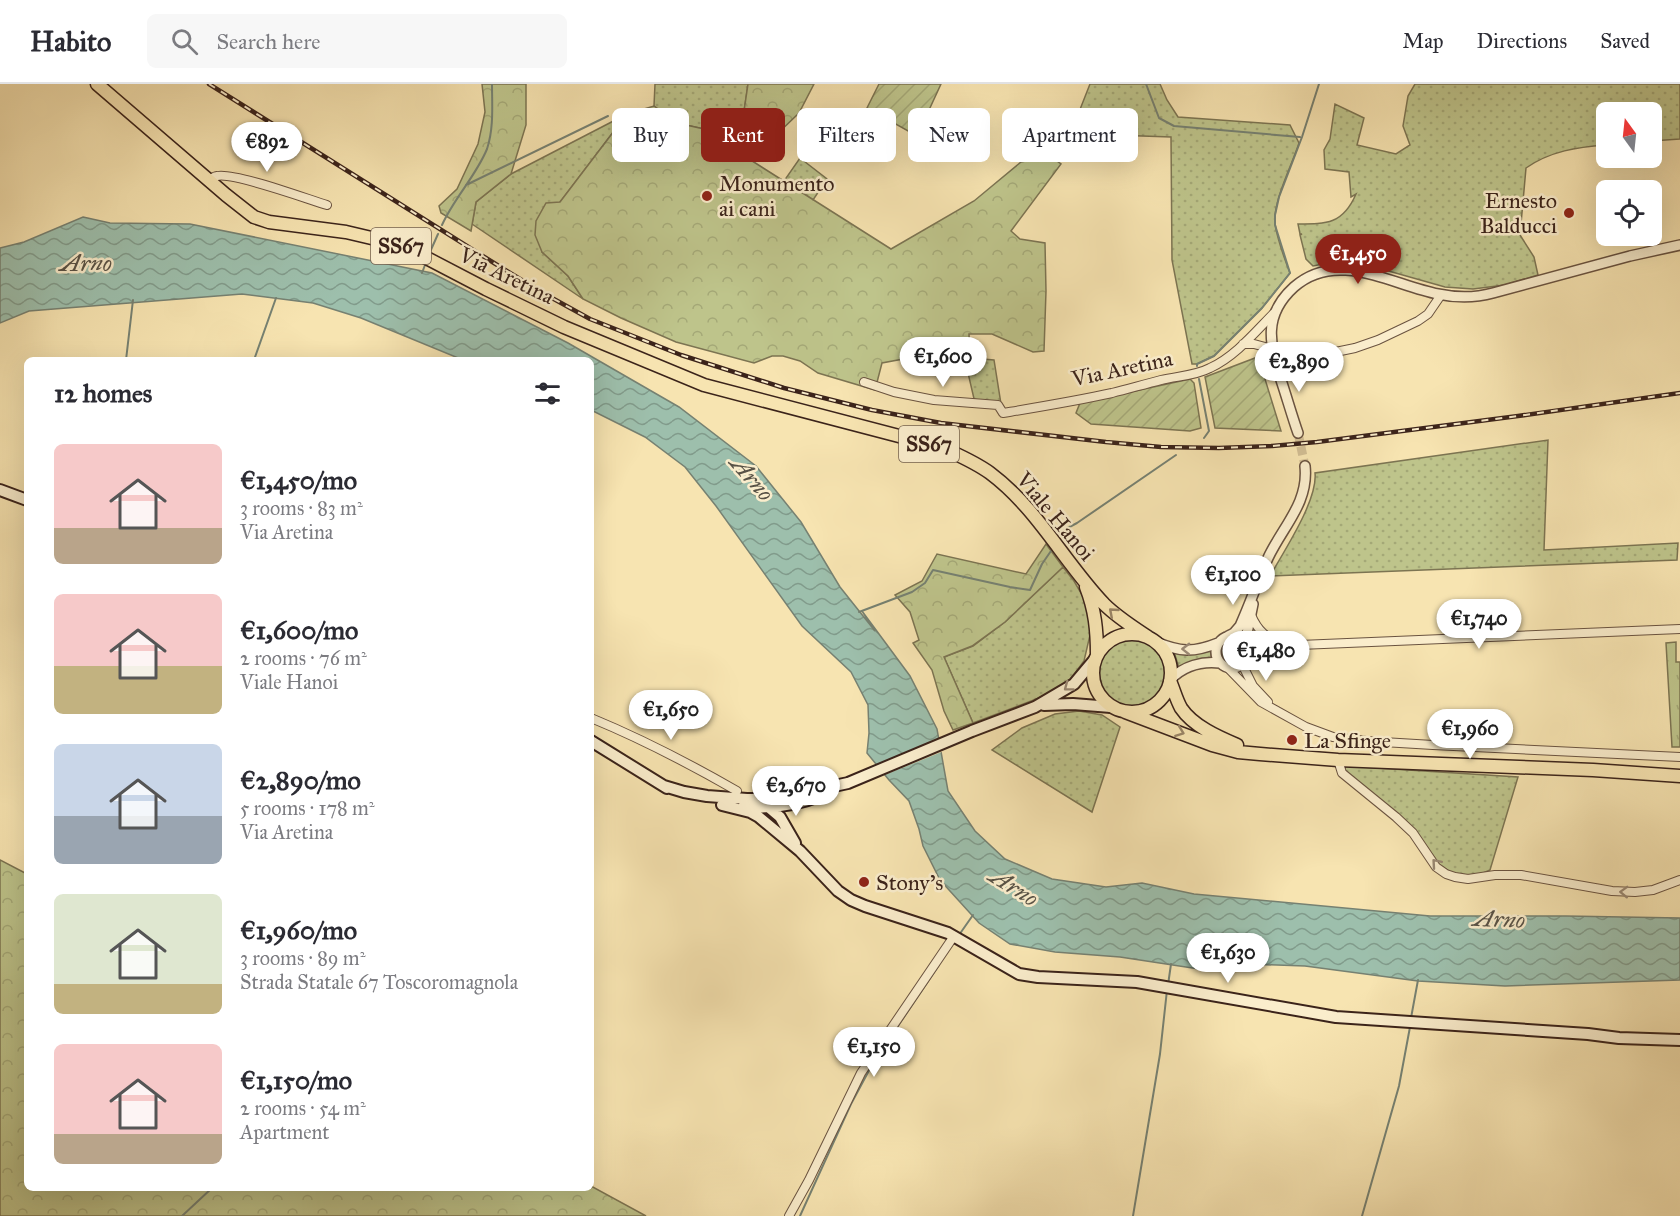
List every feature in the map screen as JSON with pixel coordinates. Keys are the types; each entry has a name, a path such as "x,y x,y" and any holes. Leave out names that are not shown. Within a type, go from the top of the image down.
{"main road":[{"name":"Via Aretina","path":"98,84 254,217 268,222 346,232 397,244 564,327 704,385 725,391"},
{"name":"Viale Hanoi","path":"725,391 941,447 989,472 1012,491 1034,515 1083,580 1106,606 1163,649 1168,658 1171,680 1180,705 1189,717 1224,740 1254,753"},
{"path":"0,490 24,499"},
{"name":"Viale Hanoi","path":"1083,580 1093,605 1097,628 1096,657 1092,670 1093,681 1102,700 1111,707"},
{"name":"Viale Hanoi","path":"1096,657 1104,645 1113,638 1125,634 1137,634 1152,640"},
{"path":"780,827 787,813 798,805 972,731 1035,707 1074,684 1096,657"},
{"path":"1125,712 1137,712 1159,702 1171,680"},
{"path":"1035,707 1073,704 1111,707 1212,745 1238,752 1338,760 1593,770 1680,776"},
{"path":"594,743 677,794 705,803 750,812 780,827"},
{"path":"664,786 707,796 769,799 847,783"},
{"path":"788,796 770,807 768,818 780,827 838,891 865,906 954,936 1019,974 1137,982 1336,1017 1619,1038 1680,1040"},
{"path":"722,806 770,807 817,797"},
{"path":"747,799 770,807"}],"street":[{"path":"209,180 217,176 231,176 327,206"},
{"name":"Via Aretina","path":"864,382 894,392 934,400 998,405 1003,413 1112,393 1209,369 1223,361 1243,344 1301,282 1316,274 1336,270 1360,271 1441,295 1458,297 1485,295 1680,245"},
{"path":"1321,355 1355,348 1378,340 1418,321 1428,314 1441,295"},
{"name":"Via Aretina","path":"1277,309 1272,320 1272,349 1298,433"},
{"path":"1253,333 1271,334"},
{"path":"1243,344 1272,349"},
{"path":"1228,636 1240,626 1270,555 1296,513 1305,483 1305,466"},
{"path":"1254,593 1245,643 1248,653 1244,661 1253,686 1275,709"},
{"path":"1251,615 1269,639 1286,645"},
{"path":"1171,680 1177,673 1201,664 1238,667 1258,651 1276,646 1680,629"},
{"path":"1228,636 1237,636 1245,643 1276,646"},
{"name":"Viale Hanoi","path":"1152,640 1171,648 1188,651 1204,649 1228,636"},
{"path":"1218,643 1215,654 1224,666 1240,679 1261,702 1306,727 1333,737 1680,757"},
{"path":"594,719 695,767 737,791"},
{"path":"1338,760 1342,773 1413,833 1436,867 1455,878 1521,875 1612,891 1635,892 1653,890 1680,880"},
{"path":"789,1216 861,1073 954,936"}],"green space":[{"path":"482,84 526,84 526,125 511,174 476,202 471,231 441,213 439,206 457,189 478,144 485,112"},
{"path":"655,84 748,84 744,108 701,108 701,128 689,126 689,108 657,108 654,106"},
{"path":"748,84 814,84 802,108 797,108 797,115 785,126 785,108 744,108"},
{"path":"879,84 941,84 930,108 908,108 908,131 896,124 896,108 867,108"},
{"path":"1090,84 1160,84 1178,117 1290,125 1299,143 1277,204 1275,223 1277,236 1290,273 1262,308 1214,356 1192,364 1172,260 1171,137 1138,136 1138,108 1081,108"},
{"path":"1415,84 1680,84 1680,139 1662,140 1662,102 1596,102 1596,146 1564,151 1535,162 1526,168 1520,235 1534,257 1538,275 1505,285 1473,289 1445,287 1343,260 1313,266 1306,259 1298,224 1317,224 1340,217 1356,194 1351,197 1349,172 1325,169 1324,150 1330,139 1335,104 1364,118 1357,145 1396,154 1410,145 1403,126 1408,96"},
{"path":"612,122 612,134 560,202 542,252 568,276 583,299 472,224 476,202 511,174"},
{"path":"689,126 701,128 701,162 754,162 891,249 974,201 1021,162 1058,162 1061,164 1011,231 1020,239 1045,243 1044,351 1033,352 992,334 969,334 970,358 914,357 882,363 875,390 818,373 800,361 783,356 772,356 754,363 676,342 583,299 568,276 542,252 535,235 536,221 546,203 560,202 612,134 612,162 689,162"},
{"path":"797,162 805,162 827,179 813,200 784,181"},
{"path":"970,358 994,360 1001,404 975,403 968,373"},
{"path":"1255,358 1261,366 1281,431 1215,428 1205,377"},
{"path":"1190,379 1194,383 1201,428 1190,431 1091,424 1076,413 1080,403"},
{"path":"1548,440 1544,550 1678,543 1677,560 1270,576 1306,511 1315,484 1315,473"},
{"path":"1046,544 1063,567 1005,622 972,646 944,657 973,723 953,730 944,711 932,670 913,643 919,640 910,612 895,595 922,581 937,554 1026,574"},
{"path":"1063,567 1088,605 1090,635 1084,661 1066,685 1039,698 973,723 944,657 973,646 1005,622"},
{"path":"1132,640 1145,643 1155,650 1162,660 1165,673 1162,686 1155,696 1145,703 1132,706 1119,703 1109,696 1102,686 1099,673 1102,660 1109,650 1119,643"},
{"path":"1232,642 1239,645 1242,652 1239,659 1232,662 1225,659 1222,652 1225,645"},
{"path":"1676,642 1676,662 1680,662 1680,747 1672,747 1666,643"},
{"path":"1210,649 1212,659 1179,668 1174,652"},
{"path":"1079,711 1102,715 1120,727 1092,812 992,750 1022,728 1055,714"},
{"path":"1345,766 1518,777 1490,870 1481,874 1467,875 1452,873 1439,864 1414,829 1345,772"},
{"path":"0,860 24,872 24,1191 594,1191 594,1188 646,1216 0,1216"}],"water":[{"name":"Arno","path":"83,217 110,223 190,224 432,273 592,357 456,357 361,318 313,303 242,294 29,311 0,323 0,248 24,242"},
{"name":"Arno","path":"594,358 679,407 756,466 801,522 840,587 875,631 862,611 910,676 937,729 948,791 975,831 1005,859 1052,879 1106,887 1142,883 1194,894 1430,916 1680,918 1680,980 1505,986 1418,981 1305,966 1245,964 1199,969 1120,957 1055,952 1010,944 979,923 940,880 923,846 909,801 867,753 868,705 851,672 802,626 716,506 685,467 645,437 594,412"}],"pier":[{"path":"941,738 944,751 882,776 874,766"}],"waterway":[{"path":"442,225 487,149 492,125 492,84"},
{"path":"1146,84 1159,118 1174,126 1300,137"},
{"path":"1197,366 1214,356 1262,308 1290,273 1275,225 1275,215 1279,197 1319,84"},
{"path":"466,185 608,116"},
{"path":"430,252 438,234"},
{"path":"422,273 425,265"},
{"path":"255,357 276,298"},
{"path":"126,357 133,300"},
{"path":"1199,379 1209,431 1204,438"},
{"path":"1060,532 1077,523 1176,455"},
{"path":"859,612 912,592 925,583 933,570 1030,590 1042,564 1053,548"},
{"path":"959,935 973,915"},
{"path":"1168,985 1171,964"},
{"path":"800,1216 851,1104 873,1063 939,965"},
{"path":"1411,1018 1418,980"},
{"path":"1133,1216 1160,1054 1167,990"},
{"path":"1362,1216 1399,1086 1410,1027"},
{"path":"182,1216 209,1191"}],"tunnel":[{"path":"1298,433 1305,466"}],"railway":[{"path":"209,84 494,263 590,319 681,355 784,388 872,410 941,423 1106,442 1161,447 1219,448 1317,442 1680,393"}],"place":[{"name":"Monumento ai cani","path":"707,196"},
{"name":"Ernesto Balducci","path":"1569,213"},
{"name":"La Sfinge","path":"1292,740"},
{"name":"Stony's","path":"864,882"}]}
